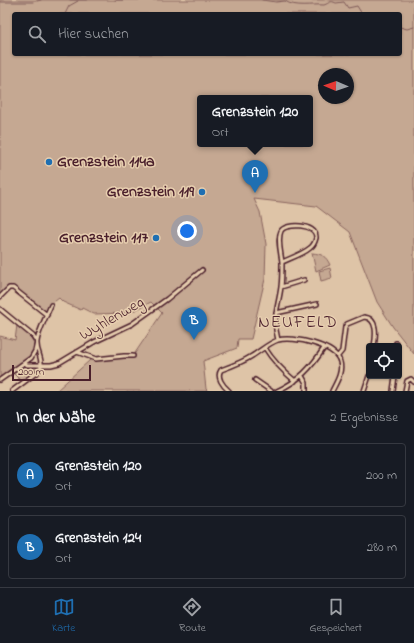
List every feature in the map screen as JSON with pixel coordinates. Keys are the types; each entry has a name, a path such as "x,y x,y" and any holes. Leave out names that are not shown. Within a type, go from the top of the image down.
{"street":[{"path":"278,340 274,324 281,287 282,262 280,232 287,226 307,227 314,230 316,239 312,247 282,262"},
{"name":"Wyhlenweg","path":"26,362 27,365 59,363 94,342 132,324 167,299 202,270"},
{"path":"281,287 304,280"},
{"path":"0,297 9,288 13,288 47,315"},
{"path":"276,313 317,304"},
{"path":"0,380 26,362 35,351 51,305"},
{"path":"0,309 33,336 37,342 42,359 40,370 12,391"},
{"path":"338,356 342,351 345,327 347,324 364,317 370,319 375,329 375,343"},
{"path":"229,391 219,377 221,370 251,357 278,340 301,339 324,348 338,356 340,361 340,373 332,391"},
{"path":"265,348 282,370 295,381"},
{"path":"277,391 302,376 315,362 324,348"},
{"path":"77,352 96,359 133,356"},
{"path":"302,376 306,383 306,391"},
{"path":"364,391 368,379"},
{"path":"393,391 395,379"},
{"path":"405,391 407,381 409,379 414,382"},
{"path":"256,380 271,391"}],"shaded area":[{"path":"0,0 414,0 414,354 393,327 377,302 350,232 316,206 254,199 260,212 266,244 265,279 251,339 238,339 237,348 203,361 206,389 208,391 56,391 90,360 133,356 162,313 151,302 129,313 94,314 82,308 81,310 63,302 59,298 50,305 46,313 10,285 0,295"},
{"path":"312,253 323,256 327,259 330,265 316,271"},
{"path":"330,268 332,278 321,281 319,271"},
{"path":"17,325 28,334 34,343 33,352 22,363 21,362 0,378 0,336 15,340"},
{"path":"24,366 37,367 38,369 21,381 13,373"}],"waterway":[{"path":"37,1 41,0"},
{"path":"70,0 87,0"},
{"path":"115,0 123,0"},
{"path":"262,0 276,2 285,1 304,5 324,5 331,2 344,2 348,8 357,6 361,12"},
{"path":"66,12 69,6 78,1"},
{"path":"0,2 33,2"},
{"path":"402,28 407,29 414,27"}],"place":[{"name":"Grenzstein 114a","path":"49,162"},
{"name":"Grenzstein 119","path":"202,192"},
{"name":"Grenzstein 120","path":"255,193"},
{"name":"Grenzstein 117","path":"156,238"},
{"name":"Grenzstein 124","path":"194,340"}],"district":[{"name":"NEUFELD","path":"298,322"}]}
